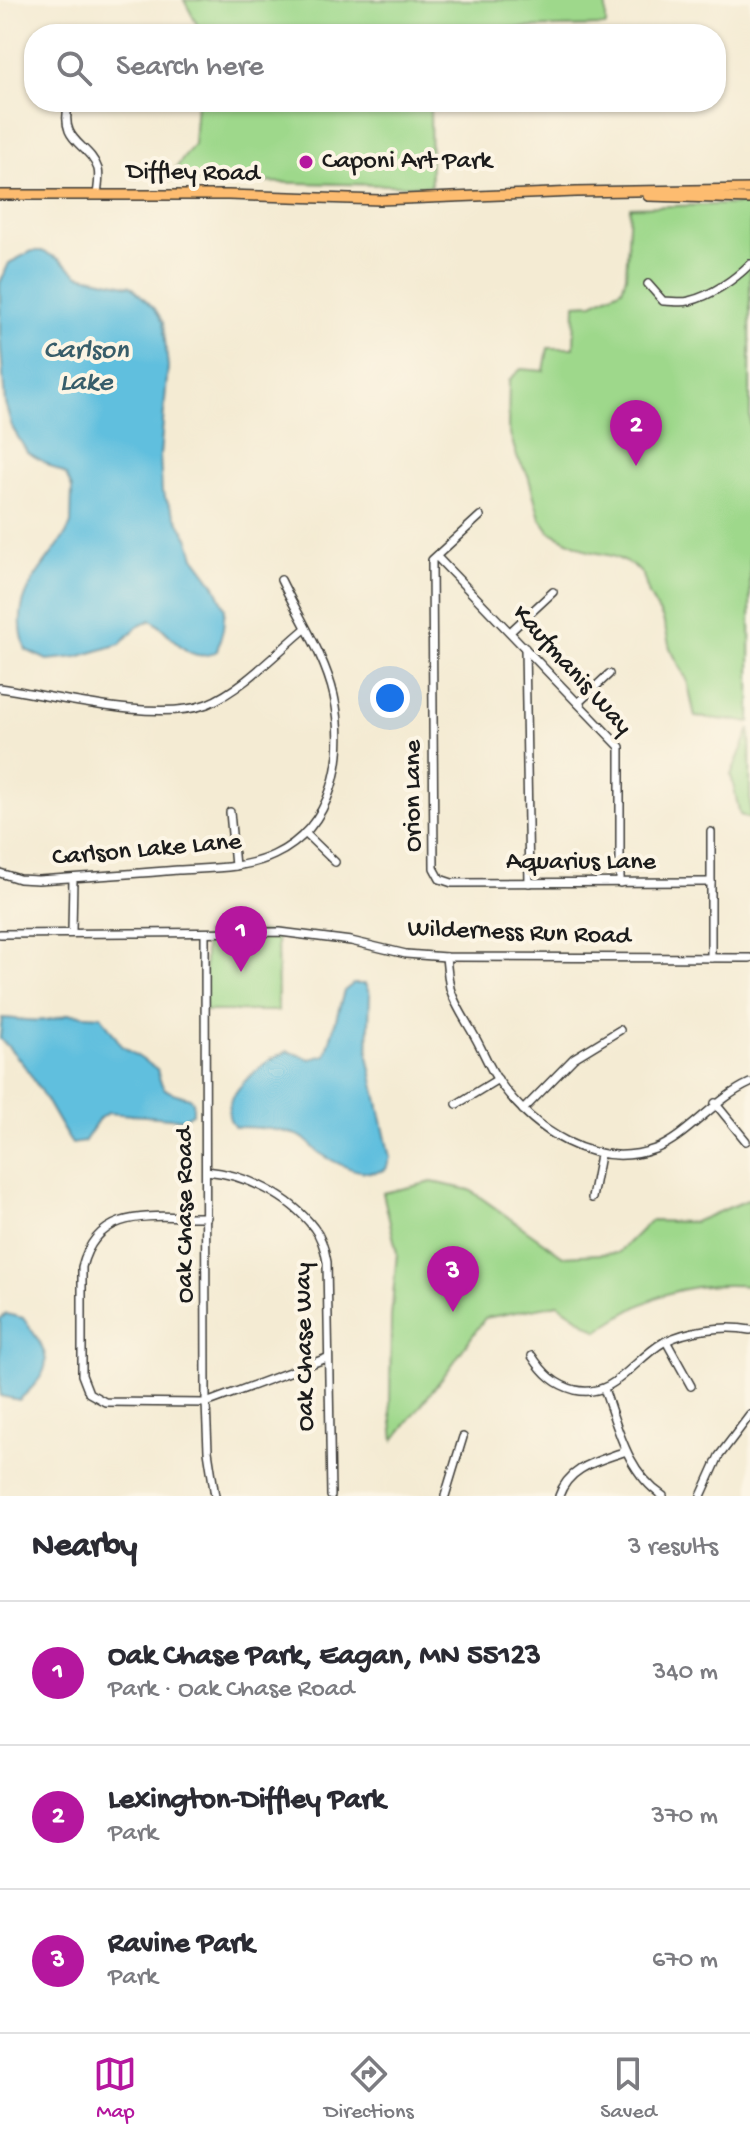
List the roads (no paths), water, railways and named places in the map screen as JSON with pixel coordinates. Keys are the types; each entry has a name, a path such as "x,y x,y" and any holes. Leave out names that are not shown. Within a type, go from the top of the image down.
{"main road":[{"name":"Diffley Road","path":"0,195 228,195 380,200 750,189"},
{"name":"Diffley Road","path":"576,192 750,199"}],"street":[{"path":"68,112 69,132 99,172 97,195"},
{"path":"648,284 663,301 688,302 720,286 750,264"},
{"path":"437,557 480,516"},
{"name":"Kaufmanis Way","path":"437,557 620,747 620,883"},
{"name":"Orion Lane","path":"437,557 432,560 434,868 440,879 452,883"},
{"name":"Carlson Lake Lane","path":"0,873 19,879 38,880 235,866 274,855 305,833 321,814 336,775 337,717 334,695 281,580"},
{"path":"510,632 553,592"},
{"path":"0,688 147,711 180,711 207,704 229,692 305,629"},
{"path":"525,648 529,883"},
{"path":"578,703 609,674"},
{"path":"230,812 235,866"},
{"path":"711,832 711,958"},
{"path":"305,833 335,862"},
{"path":"72,932 73,878"},
{"name":"Aquarius Lane","path":"452,883 711,882"},
{"name":"Oak Chase Road","path":"205,933 206,1403 208,1451 215,1496"},
{"name":"Wilderness Run Road","path":"0,934 312,935 406,954 446,957 750,958"},
{"path":"446,957 451,991 498,1079 523,1110 571,1144 600,1155 629,1156 657,1148 677,1136 715,1103 750,1083"},
{"path":"523,1110 574,1058 620,1030"},
{"path":"457,1104 498,1079"},
{"path":"715,1103 746,1141"},
{"path":"592,1198 600,1155"},
{"name":"Oak Chase Way","path":"206,1171 247,1179 296,1209 315,1229 323,1245 327,1262 331,1496"},
{"path":"207,1217 127,1218 108,1225 93,1239 82,1267 82,1375 89,1393 105,1402 206,1403 327,1358"},
{"path":"532,1356 542,1372 563,1387 584,1392 604,1389 666,1341 727,1328 750,1330"},
{"path":"666,1341 691,1386"},
{"path":"604,1389 626,1451 638,1474 663,1496"},
{"path":"701,1496 719,1456 750,1415"},
{"path":"445,1496 463,1437"},
{"path":"559,1496 564,1482 576,1470 626,1451"}],"water":[{"name":"Carlson Lake","path":"32,251 42,251 59,259 79,275 131,286 155,309 163,322 168,367 160,456 162,492 189,540 194,557 214,584 225,608 217,651 206,655 189,652 151,620 137,627 120,644 77,657 47,660 26,650 21,632 24,601 29,588 71,524 72,488 66,475 27,452 12,427 5,403 0,283 9,263"},
{"path":"353,984 365,984 370,994 368,1056 390,1158 386,1169 378,1172 361,1172 344,1166 321,1154 297,1135 235,1127 229,1117 235,1094 266,1063 288,1051 310,1059 326,1055 344,991"},
{"path":"69,1014 101,1016 122,1046 157,1069 161,1083 167,1090 190,1098 193,1113 182,1119 108,1113 100,1118 84,1142 72,1144 31,1075 0,1039 2,1018 43,1020"},
{"path":"6,1314 23,1318 44,1351 46,1360 40,1378 19,1400 0,1396 0,1319"}],"place":[{"name":"Caponi Art Park","path":"306,162"},
{"name":"Lexington-Diffley Park","path":"636,466"},
{"name":"Oak Chase Park, Eagan, MN 55123","path":"241,972"},
{"name":"Ravine Park","path":"453,1312"}]}
